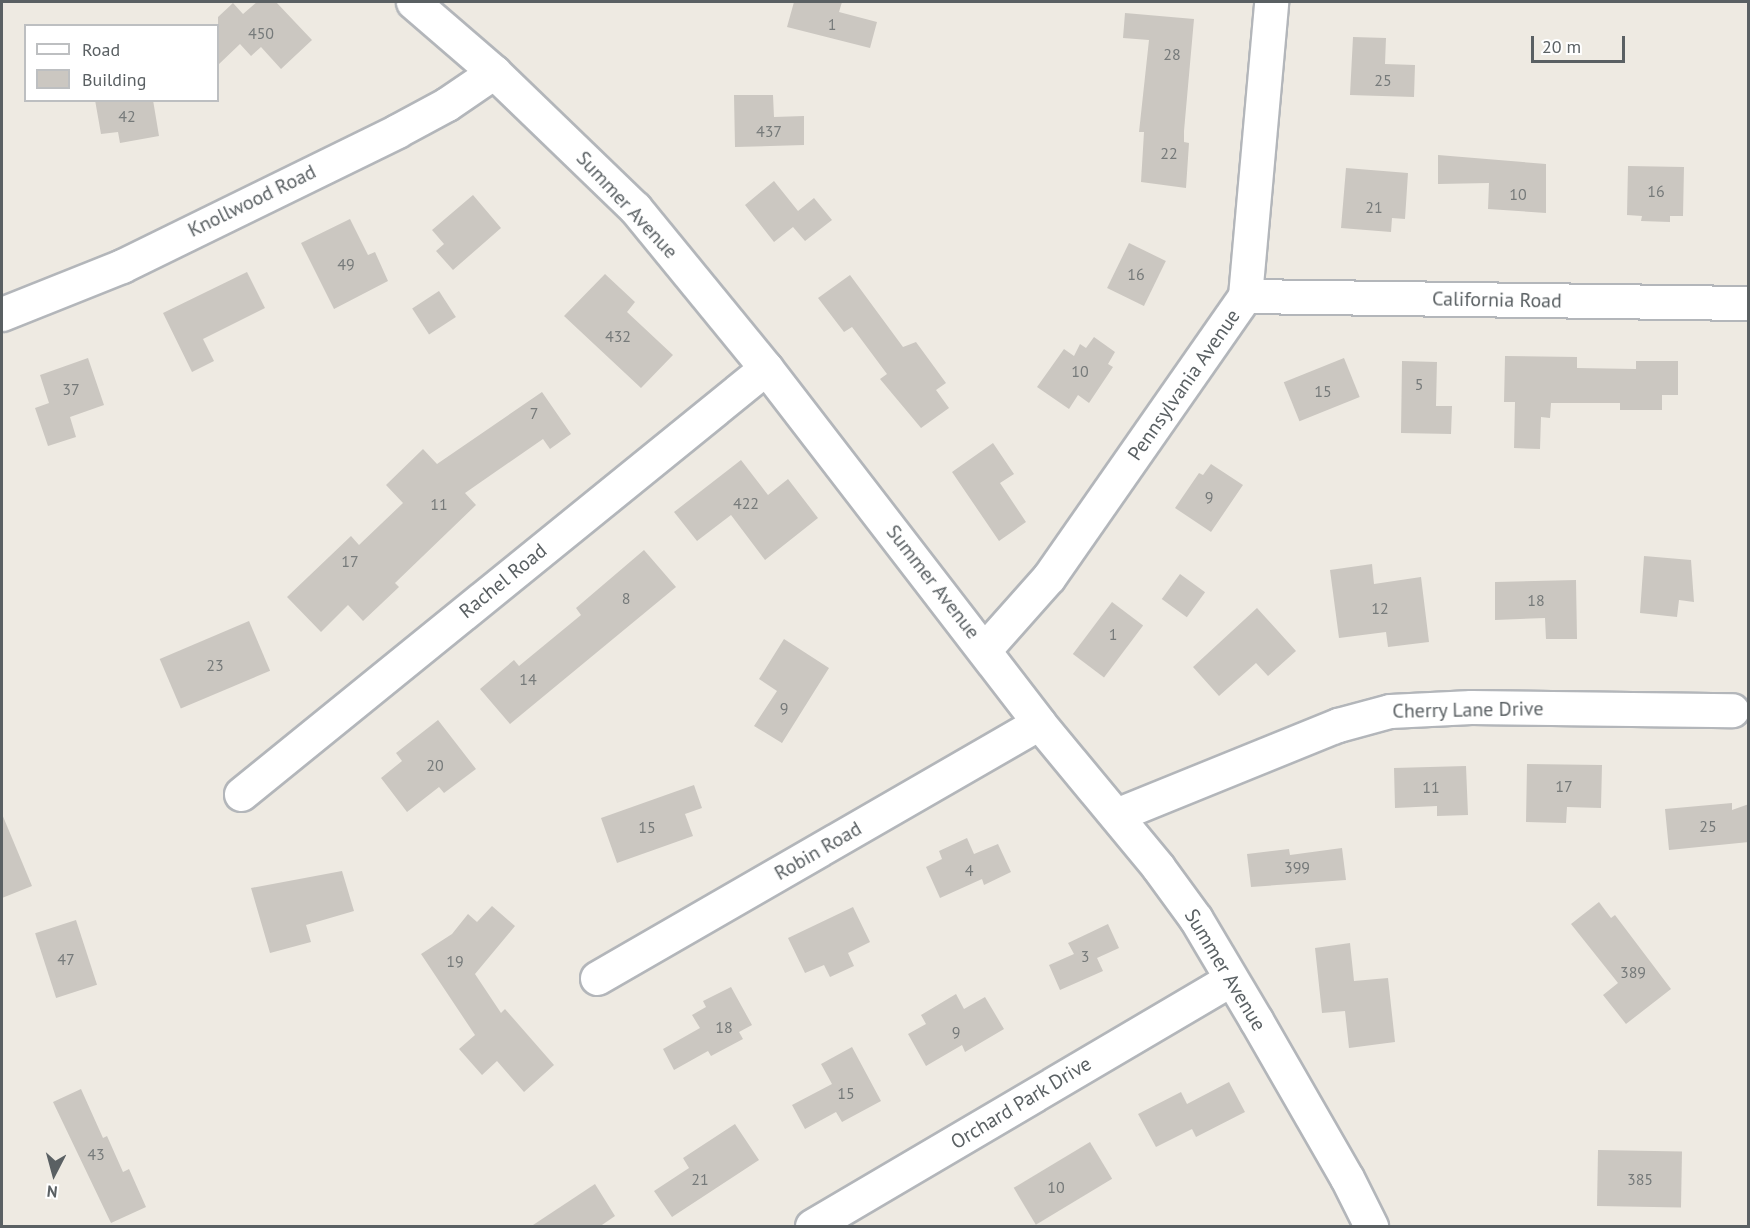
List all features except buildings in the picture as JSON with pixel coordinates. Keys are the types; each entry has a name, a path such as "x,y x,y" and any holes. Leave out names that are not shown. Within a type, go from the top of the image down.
{"street":[{"name":"Summer Avenue","path":"413,2 494,72 635,208 766,368 985,649 1039,723 1116,815 1196,919 1347,1178 1371,1227"},
{"name":"Pennsylvania Avenue","path":"985,649 1049,577 1245,296 1271,2"},
{"name":"Knollwood Road","path":"2,314 122,266 397,131 447,104 494,72"},
{"name":"California Road","path":"1245,296 1749,303"},
{"name":"Rachel Road","path":"241,794 766,368"},
{"name":"Cherry Lane Drive","path":"1116,815 1338,725 1390,711 1471,707 1732,710"},
{"name":"Robin Road","path":"597,978 1039,723"},
{"name":"Orchard Park Drive","path":"812,1227 1231,979"}]}
